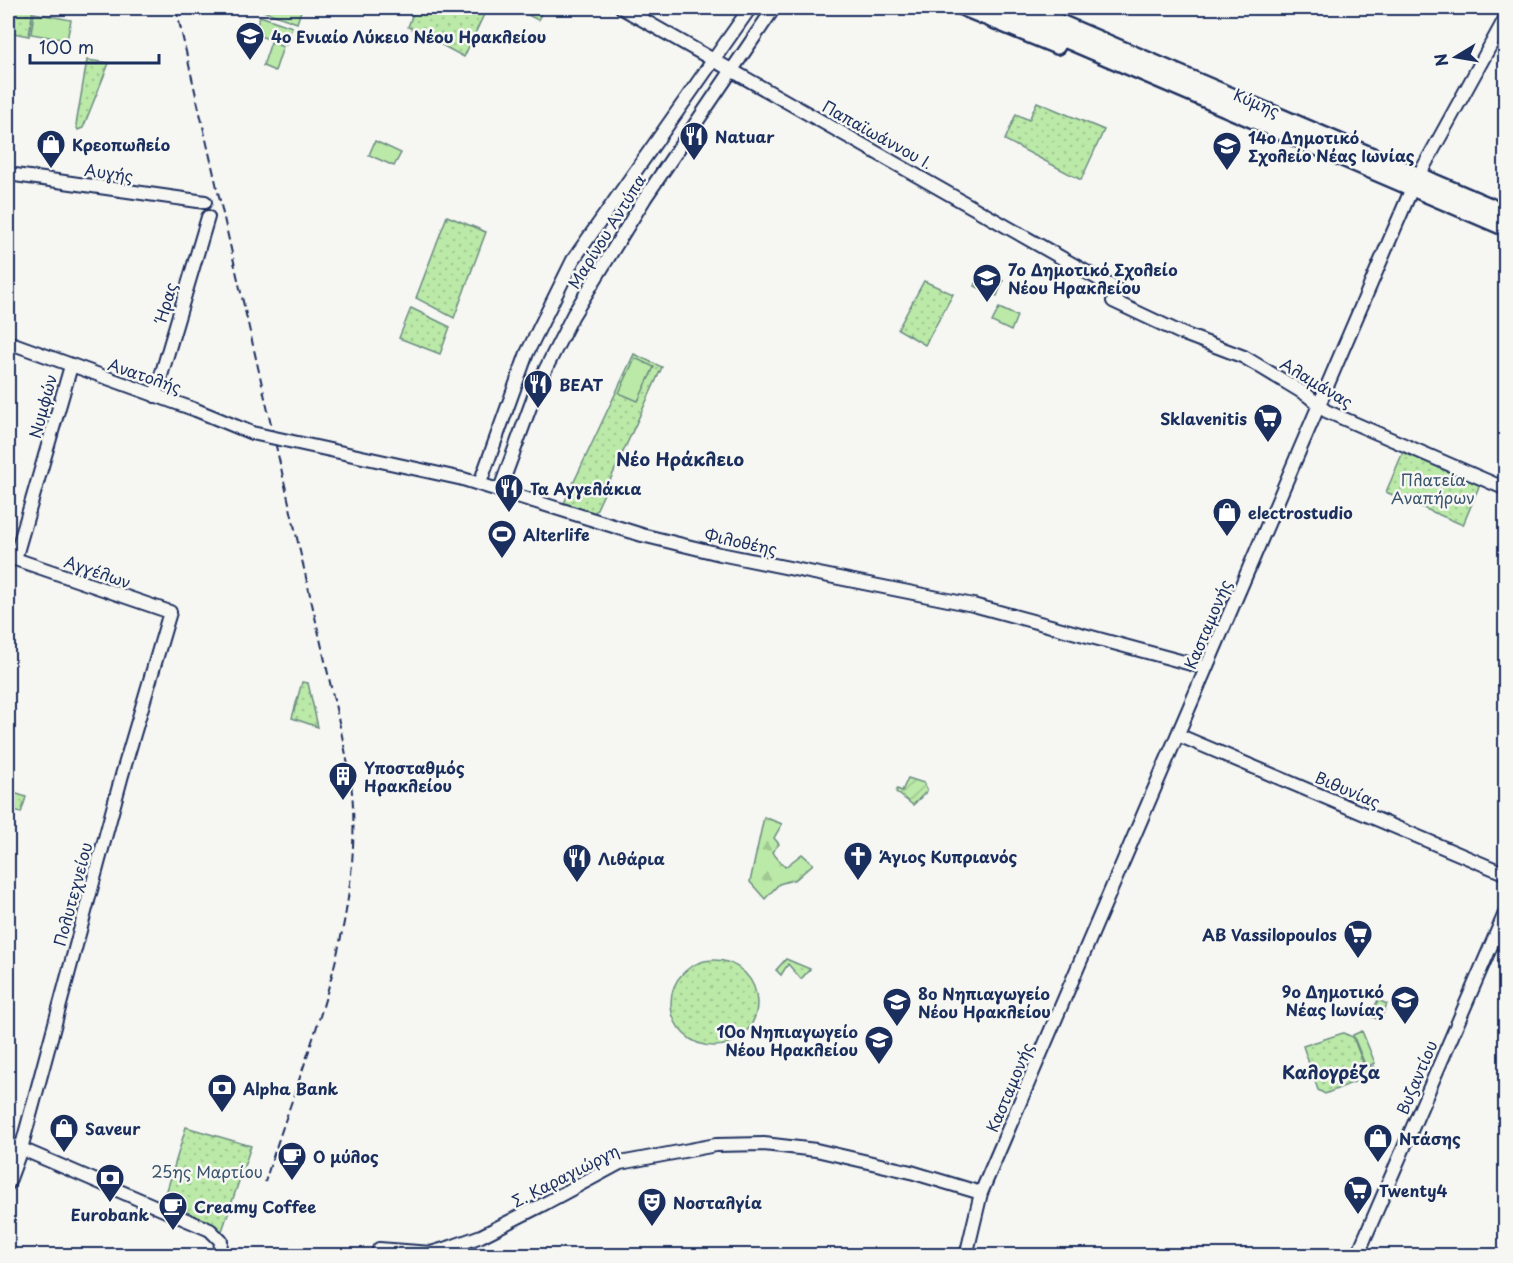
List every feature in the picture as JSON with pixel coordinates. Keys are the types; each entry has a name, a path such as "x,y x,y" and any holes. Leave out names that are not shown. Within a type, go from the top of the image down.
{"main road":[{"name":"Κύμης","path":"964,8 1085,56 1129,58"},
{"name":"Κύμης","path":"992,8 1129,58"},
{"name":"Κύμης","path":"1025,8 1129,58 1415,182 1506,228"},
{"name":"Κύμης","path":"1047,8 1129,58"},
{"name":"Κύμης","path":"1415,182 1506,213"}],"street":[{"name":"Παπαϊωάννου Ι.","path":"622,8 1115,296"},
{"name":"Μαρίνου Αντύπα","path":"480,483 523,362 561,283 637,166 750,8"},
{"name":"Μαρίνου Αντύπα","path":"500,489 540,380 573,315 645,198 774,8"},
{"name":"Κασταμονής","path":"966,1256 981,1193 1415,182 1506,17"},
{"name":"Αυγής","path":"8,174 205,202"},
{"name":"Ήρας","path":"155,396 208,218"},
{"name":"Αλαμάνας","path":"1115,296 1181,333 1244,357 1307,395 1319,406 1406,447 1506,489"},
{"name":"Ανατολής","path":"8,342 196,410 252,433 272,437"},
{"name":"Νυμφών","path":"15,559 71,366"},
{"name":"Φιλοθέης","path":"272,437 480,483 642,535 720,554 973,605 1206,668"},
{"name":"Αγγέλων","path":"15,559 170,612"},
{"name":"Πολυτεχνείου","path":"8,1184 21,1149 122,775 170,612"},
{"name":"Βιθυνίας","path":"1178,735 1506,874"},
{"name":"Βυζαντίου","path":"1358,1256 1506,911"},
{"path":"8,1143 210,1230 221,1241 220,1256"},
{"name":"Σ. Καραγιώργη","path":"379,1249 430,1253 481,1236 620,1162 716,1145 764,1144 816,1150 911,1172 981,1193"}],"green space":[{"path":"8,8 33,8 29,36 8,32"},
{"path":"262,8 302,8 297,23 261,10"},
{"path":"415,8 487,8 464,57 408,27"},
{"path":"514,8 544,8 538,20"},
{"path":"34,13 71,20 67,40 31,34"},
{"path":"260,16 292,27 286,45 254,34"},
{"path":"271,42 283,47 275,71 263,66"},
{"path":"87,60 109,63 83,128 78,130 76,125"},
{"path":"1037,102 1104,130 1081,180 1005,140 1016,114 1029,120"},
{"path":"375,141 401,153 394,166 369,155"},
{"path":"447,216 486,232 454,318 416,298"},
{"path":"981,271 1003,281 997,296 975,286"},
{"path":"924,281 953,294 925,345 898,329"},
{"path":"411,308 450,327 440,354 399,338"},
{"path":"999,308 1017,316 1011,331 992,322"},
{"path":"634,354 662,367 595,513 564,503"},
{"path":"635,358 654,367 638,401 619,393"},
{"name":"Πλατεία Αναπήρων","path":"1403,452 1480,484 1463,525 1386,492"},
{"path":"302,682 308,683 318,727 292,718"},
{"path":"908,778 924,783 927,791 913,805 896,792 897,789 902,791"},
{"path":"8,791 26,797 21,813 8,809"},
{"path":"764,817 782,824 774,838 779,844 772,852 785,867 802,854 813,864 796,879 779,884 765,899 750,882"},
{"path":"786,959 810,969 801,979 788,964 781,975 776,970"},
{"path":"714,960 738,967 750,979 757,1003 750,1027 738,1039 714,1046 690,1039 678,1027 671,1003 678,979 690,967"},
{"path":"1378,1000 1387,1004 1380,1020 1370,1016"},
{"path":"1362,1031 1375,1063 1366,1067 1353,1035"},
{"path":"1343,1033 1353,1037 1365,1068 1374,1066 1378,1076 1364,1078 1325,1094 1318,1090 1303,1046"},
{"name":"25ης Μαρτίου","path":"186,1127 251,1146 222,1231 162,1207"}],"railway":[{"path":"176,8 339,722 348,764 353,807 353,856 338,951 326,998 265,1182"}],"place":[{"name":"4ο Ενιαίο Λύκειο Νέου Ηρακλείου","path":"250,62"},
{"name":"Natuar","path":"694,162"},
{"name":"Κρεοπωλείο","path":"51,170"},
{"name":"14ο Δημοτικό Σχολείο Νέας Ιωνίας","path":"1227,172"},
{"name":"7ο Δημοτικό Σχολείο Νέου Ηρακλείου","path":"987,304"},
{"name":"ΒΕΑΤ","path":"538,410"},
{"name":"Sklavenitis","path":"1268,444"},
{"name":"Τα Αγγελάκια","path":"509,514"},
{"name":"electrostudio","path":"1227,538"},
{"name":"Alterlife","path":"502,560"},
{"name":"Υποσταθμός Ηρακλείου","path":"343,802"},
{"name":"Άγιος Κυπριανός","path":"858,882"},
{"name":"Λιθάρια","path":"577,884"},
{"name":"AB Vassilopoulos","path":"1358,960"},
{"name":"9ο Δημοτικό Νέας Ιωνίας","path":"1405,1026"},
{"name":"8ο Νηπιαγωγείο Νέου Ηρακλείου","path":"897,1028"},
{"name":"10ο Νηπιαγωγείο Νέου Ηρακλείου","path":"879,1066"},
{"name":"Alpha Bank","path":"222,1114"},
{"name":"Saveur","path":"64,1154"},
{"name":"Ντάσης","path":"1378,1164"},
{"name":"Ο μύλος","path":"292,1182"},
{"name":"Eurobank","path":"110,1204"},
{"name":"Twenty4","path":"1358,1216"},
{"name":"Νοσταλγία","path":"652,1228"},
{"name":"Creamy Coffee","path":"173,1232"}],"district":[{"name":"Νέο Ηράκλειο","path":"680,458"},
{"name":"Καλογρέζα","path":"1331,1071"}]}
